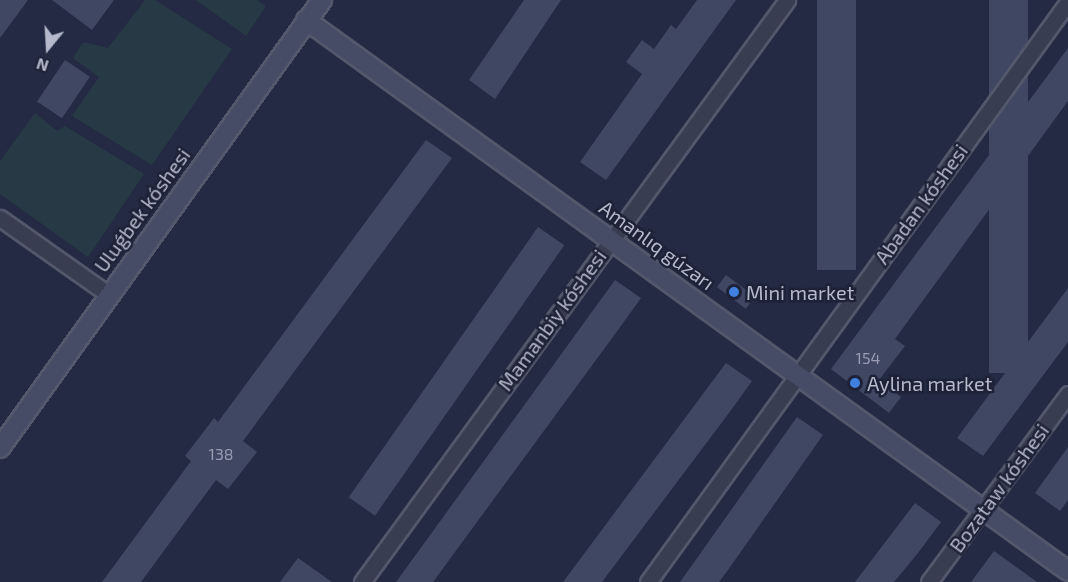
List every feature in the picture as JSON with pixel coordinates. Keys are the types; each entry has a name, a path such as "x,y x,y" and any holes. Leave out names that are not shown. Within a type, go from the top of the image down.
{"street":[{"name":"Uluǵbek kóshesi","path":"0,448 322,0"},
{"name":"Mamanbiy kóshesi","path":"362,582 787,0"},
{"name":"Abadan kóshesi","path":"648,582 1068,2"},
{"name":"Amanlıq gúzarı","path":"306,20 798,374 981,511 1068,571"},
{"path":"0,218 109,296"},
{"name":"Bozataw kóshesi","path":"930,582 1068,394"}],"shaded area":[{"path":"145,0 155,0 232,49 152,165 72,116 99,77 73,58 83,42 108,48"},
{"path":"196,0 257,0 266,6 246,36"},
{"path":"35,113 57,131 65,126 144,174 88,257 0,194 0,161"}],"building":[{"path":"0,0 28,0 0,38"},
{"path":"52,0 114,0 92,30"},
{"path":"524,0 561,0 495,99 469,80"},
{"path":"697,0 736,0 606,180 580,162 642,74 626,62 642,40 654,49 671,25 676,29"},
{"path":"817,0 856,0 856,270 817,270"},
{"path":"989,0 1028,0 1028,373 989,373"},
{"path":"1068,48 1068,101 895,339 905,346 879,380 901,397 889,413 831,369"},
{"path":"65,60 90,77 62,118 37,101"},
{"path":"426,140 452,158 243,441 257,452 228,489 216,480 141,582 102,582 191,461 185,456 214,418 218,422"},
{"path":"538,227 564,245 375,516 349,497"},
{"path":"726,275 755,297 746,309 717,287"},
{"path":"615,280 641,298 618,330 433,582 396,582"},
{"path":"1068,288 1068,342 983,456 957,438"},
{"path":"726,363 752,381 729,413 602,582 563,582"},
{"path":"797,417 823,435 728,570 719,582 680,582"},
{"path":"1068,447 1068,500 1060,511 1035,493"},
{"path":"915,503 941,522 918,553 894,582 855,582"},
{"path":"994,551 1037,582 971,582"},
{"path":"298,558 332,582 280,582"}],"place":[{"name":"Mini market","path":"734,292"},
{"name":"Aylina market","path":"855,383"}]}
